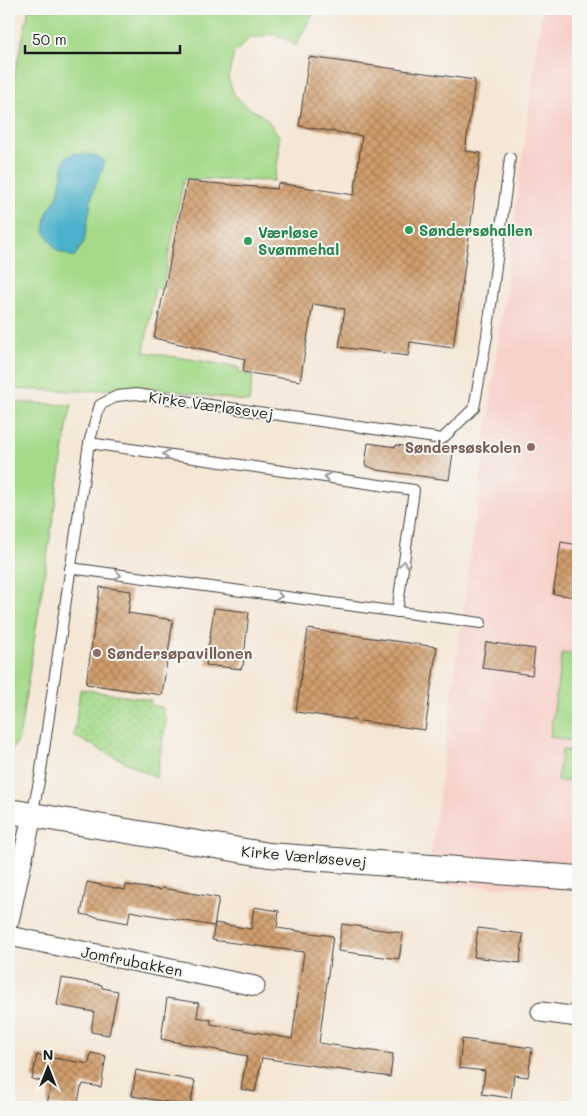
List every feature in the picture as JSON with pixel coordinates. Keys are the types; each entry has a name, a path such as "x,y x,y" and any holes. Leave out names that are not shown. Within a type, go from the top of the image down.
{"street":[{"name":"Kirke Værløsevej","path":"9,811 269,855 578,878"},
{"path":"9,921 32,816"},
{"name":"Jomfrubakken","path":"9,936 255,986"},
{"path":"541,1012 578,1017"}],"lane":[{"name":"Kirke Værløsevej","path":"32,816 40,778 89,443 100,405 117,396 136,394 442,439 474,408 487,336 510,158"},
{"path":"89,443 414,490 397,612"},
{"path":"70,568 482,623"}],"shaded area":[{"name":"Søndersøskolen","path":"542,9 578,9 578,889 427,885"}],"green space":[{"path":"29,9 315,9 296,46 285,38 270,34 249,39 234,53 228,78 234,94 247,107 266,118 279,136 279,153 274,181 184,179 162,288 155,287 144,352 239,367 239,373 253,376 249,402 147,387 80,391 9,389 9,100"},
{"path":"9,402 72,405 19,739 9,754"},
{"path":"562,653 578,655 578,742 550,737"},
{"path":"80,689 151,700 150,705 162,707 166,721 156,778 74,736"},
{"path":"562,750 578,752 578,783 557,780"}],"water":[{"path":"74,153 93,155 103,159 103,168 93,191 84,242 74,257 57,251 44,231 47,213 58,195 65,158"}],"building":[{"path":"309,57 475,80 465,151 481,153 453,348 410,342 408,356 339,347 345,309 313,304 300,381 243,372 245,359 154,338 187,181 277,189 278,183 354,195 362,136 299,126"},
{"path":"368,443 453,453 449,480 377,470 365,465"},
{"path":"561,542 578,545 576,597 553,594"},
{"name":"Søndersøpavillonen","path":"100,587 131,591 128,613 173,620 162,695 86,684"},
{"path":"214,608 249,612 243,666 241,669 206,665"},
{"path":"308,629 437,647 425,730 296,712"},
{"path":"486,642 535,649 532,675 482,668"},
{"path":"87,882 125,890 126,885 161,890 162,888 219,898 214,926 130,911 128,923 81,914"},
{"path":"254,907 279,911 277,928 333,936 319,1043 393,1054 390,1077 262,1058 255,1092 241,1089 247,1056 161,1039 167,998 199,1003 197,1017 211,1020 211,1024 292,1039 304,952 212,940 215,923 251,929"},
{"path":"342,924 403,933 399,959 338,951"},
{"path":"478,928 523,934 520,963 474,957"},
{"path":"62,978 102,985 102,988 118,991 109,1035 91,1032 94,1012 57,1005"},
{"path":"462,1039 532,1048 528,1077 514,1075 511,1098 482,1094 485,1071 459,1068"},
{"path":"91,1053 106,1056 101,1087 83,1084 77,1107 47,1105 51,1083 32,1079 37,1055 89,1064"},
{"path":"136,1070 195,1081 190,1106 132,1096"}],"place":[{"name":"Søndersøhallen","path":"409,230"},
{"name":"Værløse Svømmehal","path":"248,241"},
{"name":"Søndersøskolen","path":"531,447"},
{"name":"Søndersøpavillonen","path":"97,653"}]}
